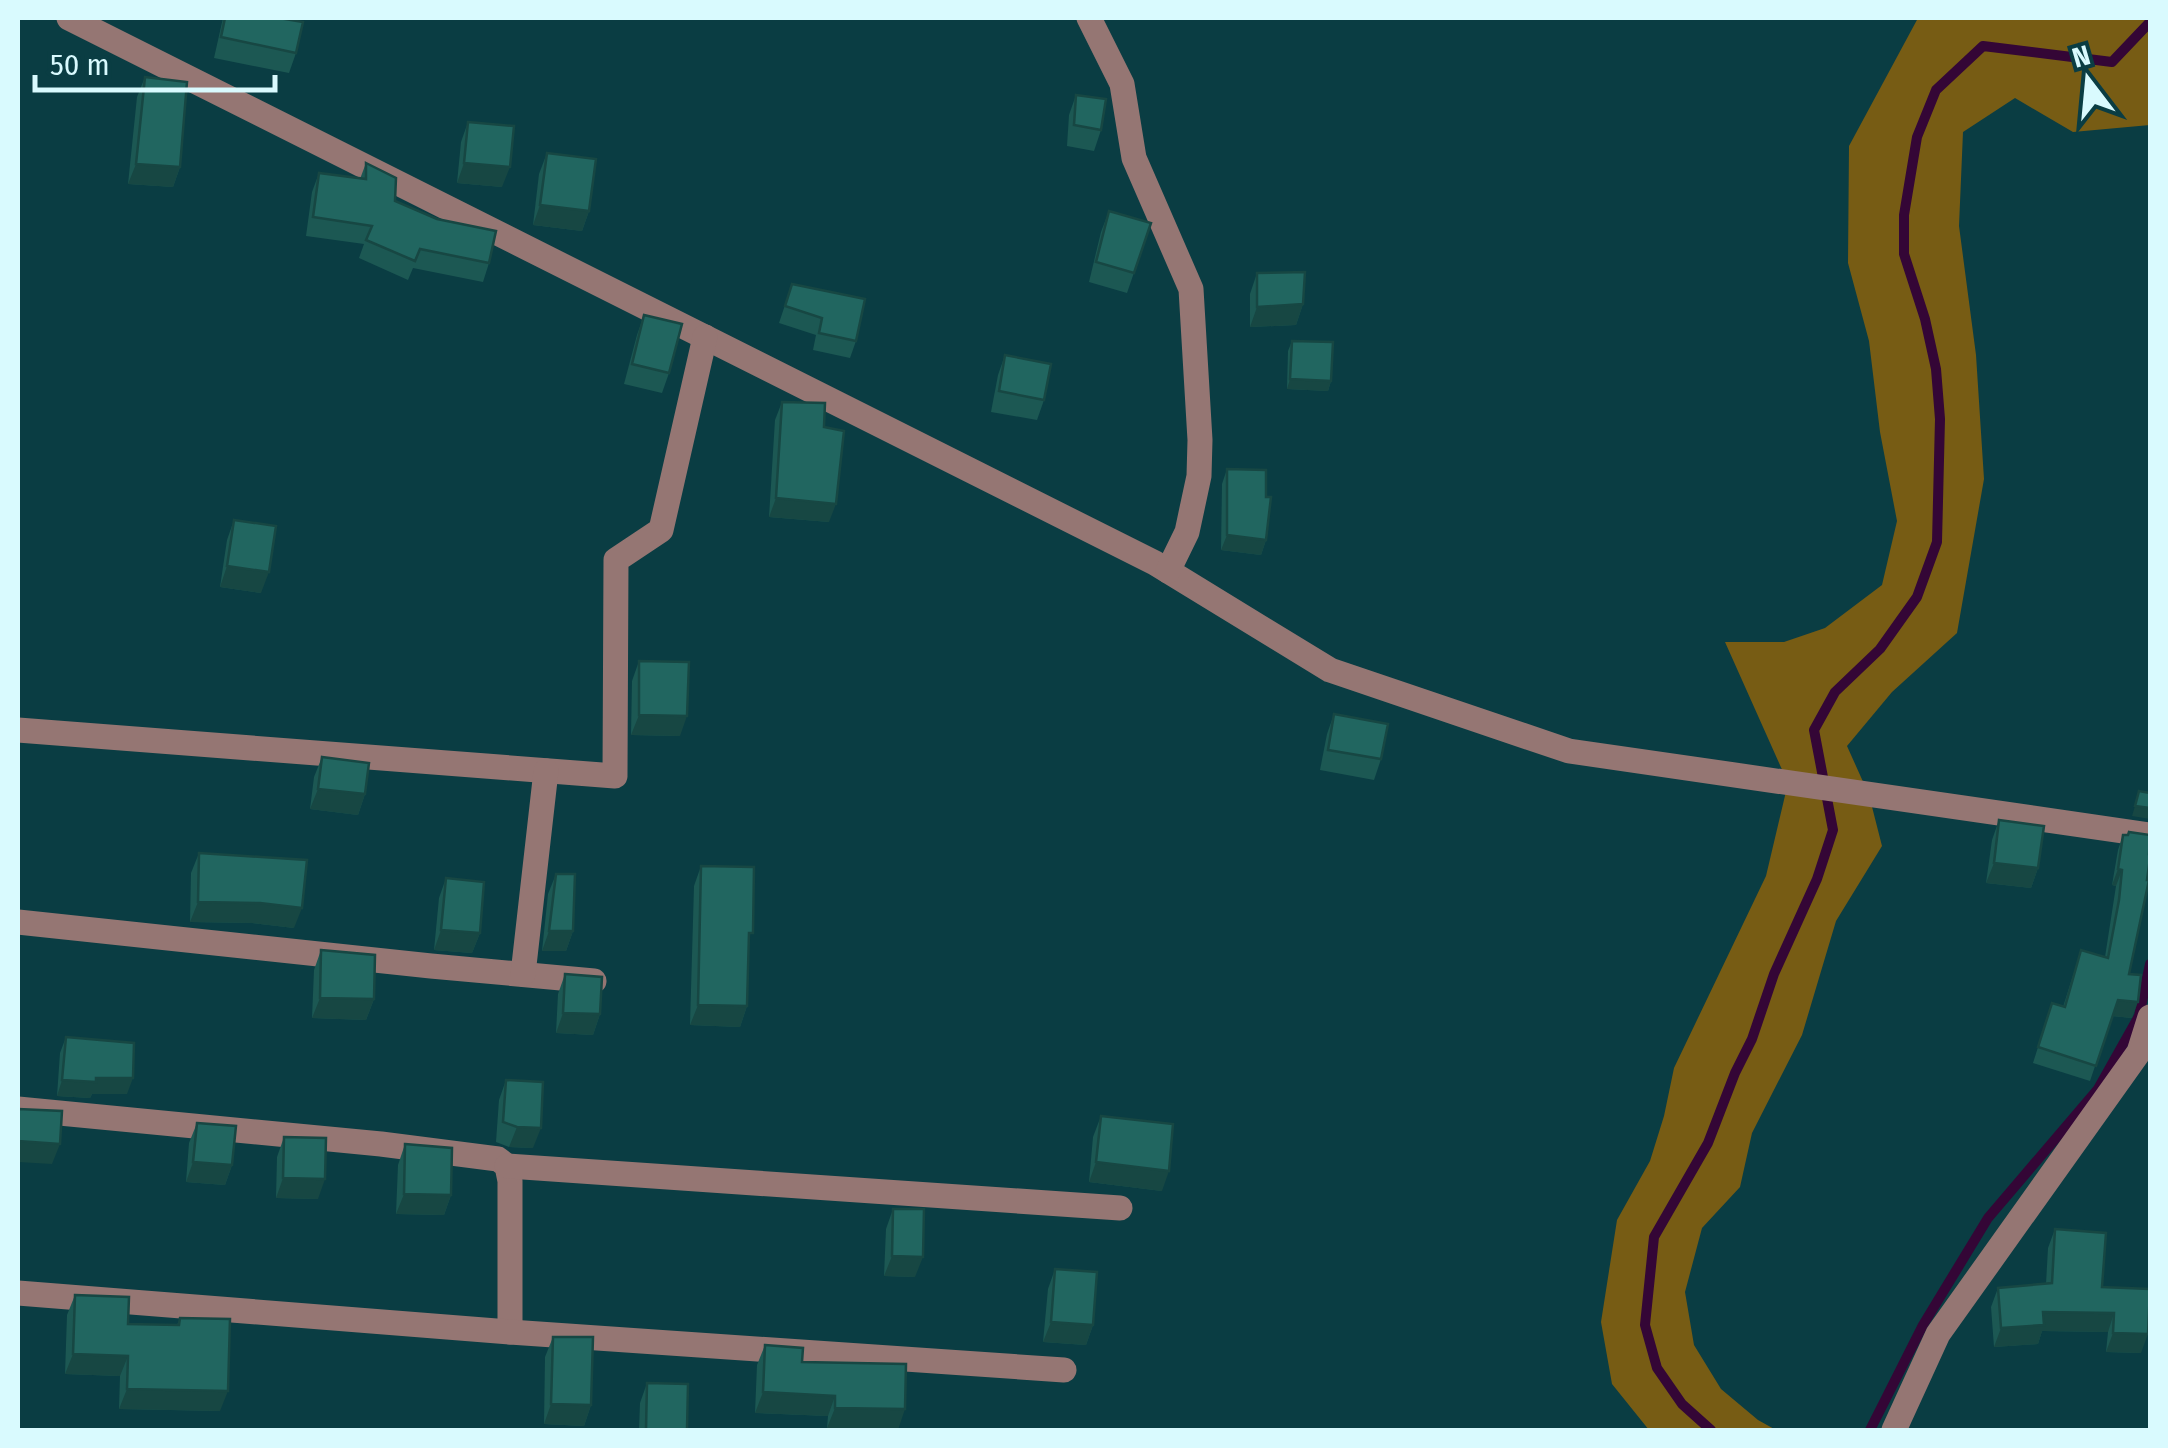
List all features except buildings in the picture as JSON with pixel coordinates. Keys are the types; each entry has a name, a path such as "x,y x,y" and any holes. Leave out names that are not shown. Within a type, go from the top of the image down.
{"street":[{"path":"69,18 1168,571 1330,670 1569,751 2150,835"},
{"path":"1089,18 1122,84 1134,158 1191,290 1200,476 1186,532 1168,571"},
{"path":"18,730 614,776 616,560 661,530 705,337"},
{"path":"523,974 546,771"},
{"path":"18,922 596,981"},
{"path":"1894,1430 1938,1334 2140,1052 2150,1017"},
{"path":"18,1109 498,1158 507,1166 510,1180 510,1332"},
{"path":"507,1166 1120,1208"},
{"path":"18,1293 1064,1370"}],"shaded area":[{"path":"1918,18 2150,18 2150,125 2073,132 2015,98 1963,132 1959,226 1976,355 1984,479 1957,633 1892,692 1847,746 1869,795 1882,846 1836,921 1802,1035 1752,1133 1740,1187 1702,1228 1685,1292 1694,1345 1721,1389 1776,1430 1649,1430 1612,1384 1601,1322 1617,1220 1650,1161 1674,1068 1766,876 1788,783 1725,642 1784,642 1825,628 1882,585 1897,521 1880,432 1869,341 1848,263 1849,146"}],"waterway":[{"path":"1711,1430 1682,1404 1657,1368 1645,1325 1654,1237 1708,1143 1752,1039 1774,974 1817,879 1833,830 1814,730 1835,692 1880,649 1917,597 1937,542 1940,419 1936,369 1904,254 1904,215 1917,137 1936,90 1983,46 2112,62 2150,22"},
{"path":"1870,1430 1923,1325 1988,1218 2098,1089 2139,1016 2150,964"}]}
